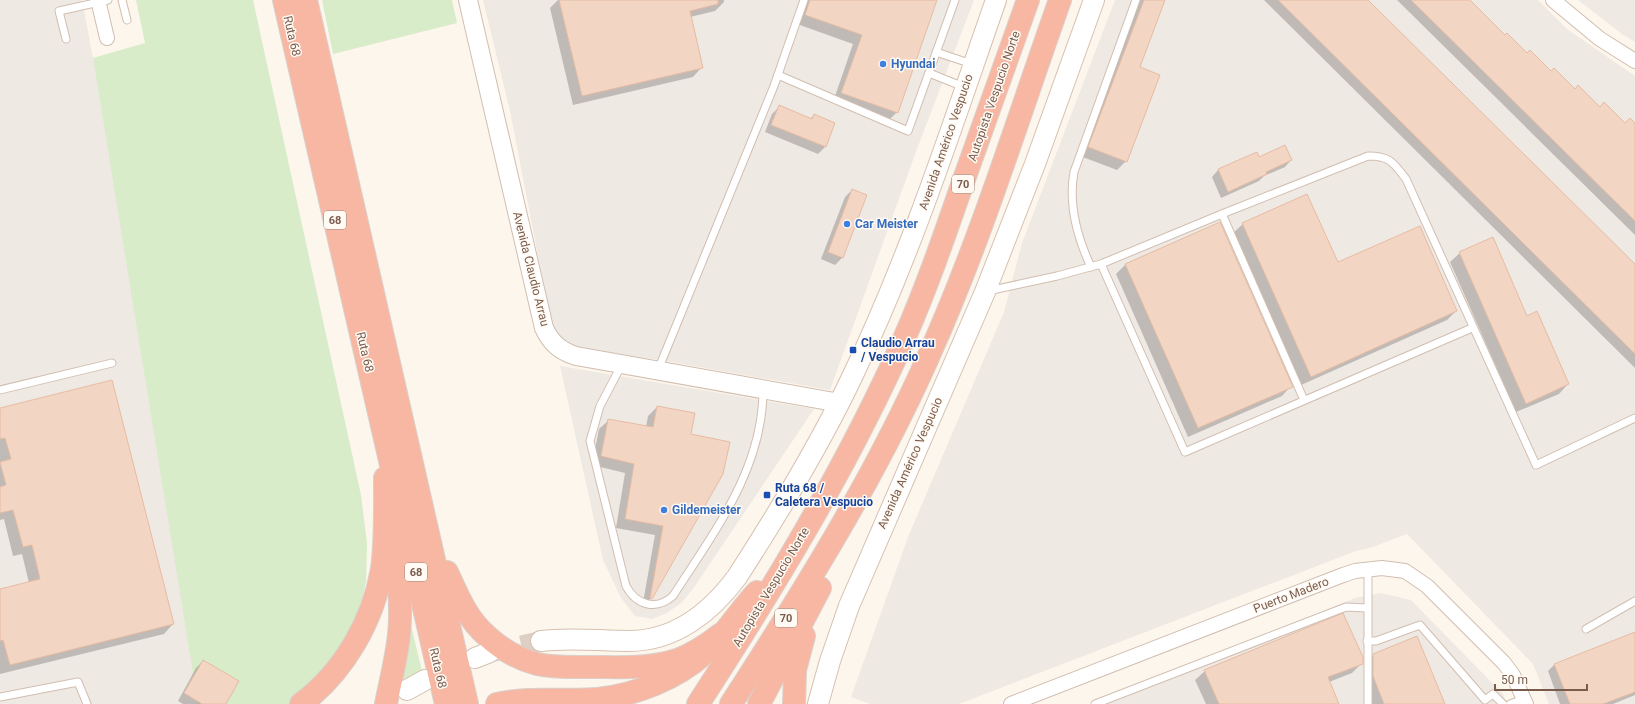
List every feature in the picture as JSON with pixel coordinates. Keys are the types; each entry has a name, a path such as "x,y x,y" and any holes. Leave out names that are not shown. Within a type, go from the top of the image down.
{"highway":[{"name":"Ruta 68","path":"284,0 446,704"},
{"name":"Ruta 68","path":"306,0 428,531 466,704"},
{"path":"1000,79 1013,0"},
{"name":"Autopista Vespucio Norte","path":"698,704 751,622 791,554 844,460 904,340 939,250 1028,0"},
{"name":"70","path":"731,704 799,597 858,498 898,422 947,314 986,212 1060,0"},
{"path":"1048,32 1063,0"},
{"path":"301,704 327,680 351,650 364,626 376,593 382,569 385,537 385,440"},
{"path":"385,440 400,608 398,644 386,704"},
{"path":"428,531 460,602 472,620 487,636 504,649 528,661 558,667 631,667 658,665 677,660 698,651 721,634"},
{"path":"794,704 796,670 802,643 838,531"},
{"path":"497,704 518,700 597,699 634,692 662,681 688,666 705,653 791,554"},
{"path":"749,704 784,636 830,554"},
{"path":"760,704 818,593"}],"main road":[{"name":"Avenida Américo Vespucio","path":"541,641 566,638 629,641 646,640 680,629 707,612 725,593 743,568 840,403 869,341 905,256 966,88 996,0"},
{"name":"Avenida Américo Vespucio","path":"818,704 841,627 864,567 985,292 1035,164 1094,0"},
{"path":"407,690 425,680"}],"street":[{"name":"Avenida Claudio Arrau","path":"468,0 544,328 555,346 566,353 840,403"},
{"path":"1553,0 1589,31 1635,61"},
{"path":"102,1 107,38"},
{"name":"Puerto Madero","path":"1011,704 1343,575 1368,569 1388,568 1405,571 1427,586 1504,663 1513,675 1525,701"}],"lane":[{"path":"122,0 127,20"},
{"path":"658,370 778,75 804,0"},
{"path":"778,75 908,131 955,0"},
{"path":"1091,267 1083,249 1074,217 1071,191 1074,172 1136,0"},
{"path":"66,39 59,11 102,1"},
{"path":"936,52 974,65"},
{"path":"929,73 966,88"},
{"path":"985,292 1057,276 1101,264 1368,156 1382,156 1395,165 1406,179 1472,328 1536,465 1635,418"},
{"path":"1222,214 1304,400"},
{"path":"1101,264 1185,452 1472,328"},
{"path":"0,390 112,363"},
{"path":"622,364 600,406 590,441 626,586 637,600 648,605 662,603 673,596 731,506 753,452 761,418 763,390"},
{"path":"1368,569 1368,704"},
{"path":"1586,629 1635,601"},
{"path":"1095,704 1346,607 1367,608"},
{"path":"1367,641 1376,641 1420,625 1485,700 1493,694 1503,704"},
{"path":"0,697 78,682 87,704"},
{"path":"1110,704 1117,696"},
{"path":"1510,704 1525,701"}],"shaded area":[{"path":"0,0 82,0 93,58 243,704 0,704"},
{"path":"483,0 974,0 917,149 830,390 654,359 571,350 553,333 510,111"},
{"path":"1115,0 1538,0 1567,29 1635,76 1635,704 1549,704 1533,664 1407,534 1373,547 1356,551 959,704 870,704 851,697 908,537 1004,312 1022,243"},
{"path":"1578,0 1635,0 1635,42 1622,34"},
{"path":"560,366 814,409 693,589 681,603 667,613 652,619 635,616 621,598 603,560"},
{"path":"1381,593 1411,600 1503,694 1507,704 1091,704 1355,598"}],"green space":[{"path":"136,0 253,0 361,495 367,543 366,582 358,619 326,674 290,704 198,704 93,58 145,43"},
{"path":"322,0 452,0 457,23 333,54"},
{"path":"407,609 422,671 398,683"}],"building":[{"path":"559,0 718,0 718,4 690,11 703,68 582,96"},
{"name":"Hyundai","path":"810,0 937,0 898,113 841,93 862,35 805,15"},
{"path":"1144,0 1165,0 1140,67 1160,75 1127,162 1088,147"},
{"path":"1278,0 1368,0 1635,264 1635,354"},
{"path":"1411,0 1470,0 1505,35 1507,33 1527,53 1530,50 1551,71 1554,68 1575,89 1578,85 1600,107 1604,102 1625,123 1630,118 1635,123 1635,221"},
{"path":"779,105 812,119 814,114 835,123 826,147 771,125"},
{"path":"1285,145 1292,160 1266,172 1267,174 1228,192 1218,169 1257,152 1259,157"},
{"name":"Car Meister","path":"852,189 867,195 843,258 828,252"},
{"path":"1307,194 1338,262 1420,226 1457,311 1311,377 1242,223"},
{"path":"1220,222 1293,387 1198,428 1125,264"},
{"path":"1493,237 1527,316 1537,311 1569,384 1526,404 1459,252"},
{"path":"112,380 174,624 10,665 3,640 0,641 0,589 40,579 32,545 23,547 13,510 0,513 0,487 6,485 0,462 11,459 5,438 0,439 0,408"},
{"name":"Gildemeister","path":"657,406 695,413 691,434 730,442 723,474 652,599 650,598 663,526 625,519 634,464 601,456 608,419 653,427"},
{"path":"1343,613 1363,657 1363,664 1328,677 1339,704 1219,704 1204,670"},
{"path":"1635,632 1635,692 1603,704 1570,704 1554,664"},
{"path":"1417,636 1445,704 1384,704 1373,676 1373,654"},
{"path":"203,660 239,681 226,704 202,704 184,693"}],"tunnel":[{"path":"492,652 541,641"}],"place":[{"name":"Hyundai","path":"883,64"},
{"name":"Car Meister","path":"847,224"},
{"name":"Claudio Arrau / Vespucio","path":"853,350"},
{"name":"Ruta 68 / Caletera Vespucio","path":"767,495"},
{"name":"Gildemeister","path":"664,510"}]}
